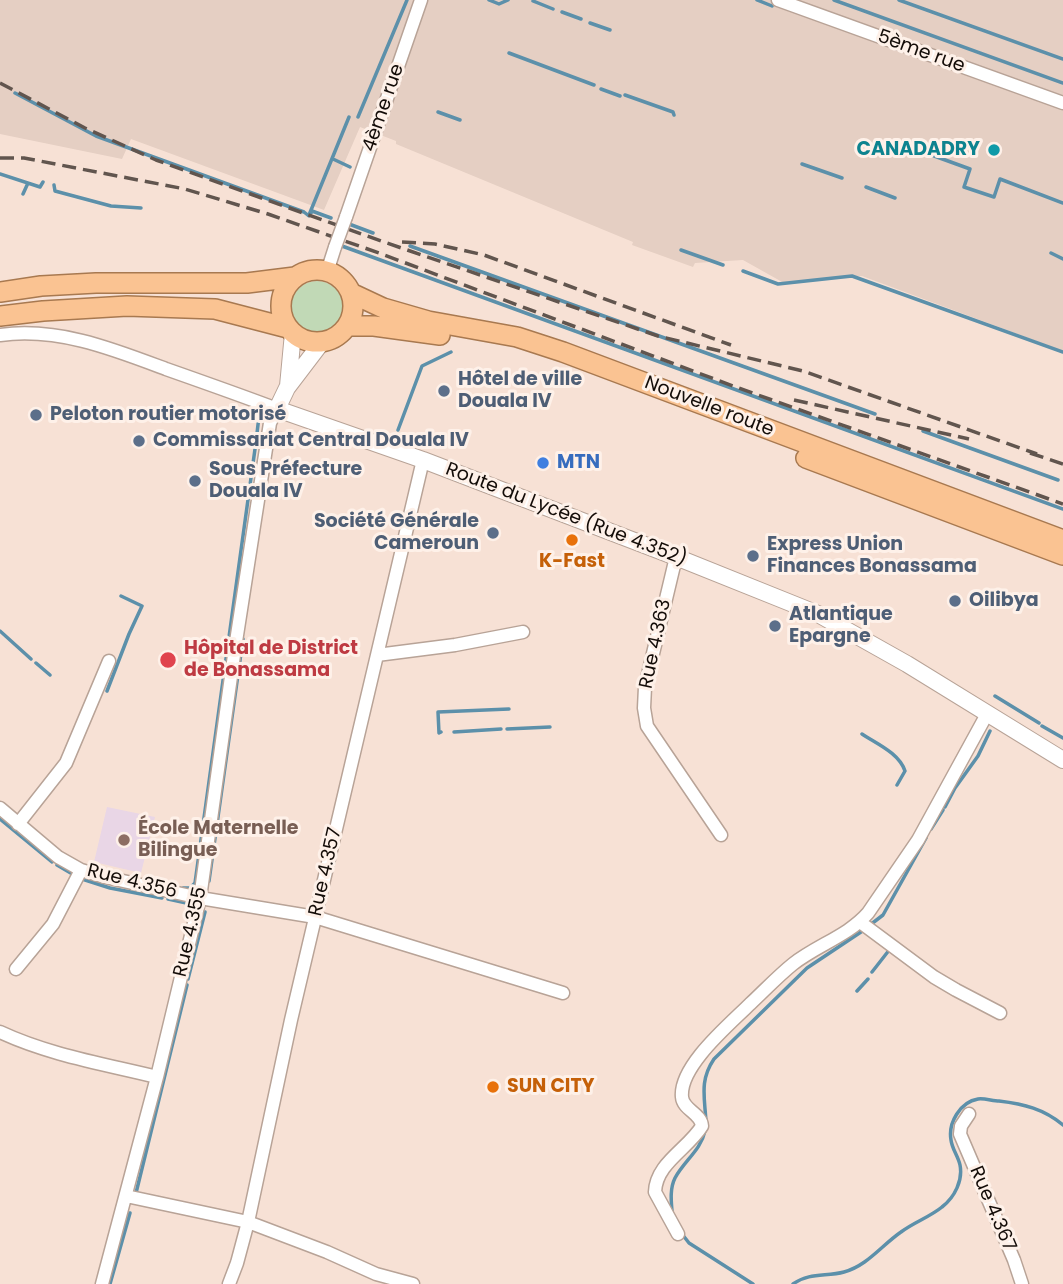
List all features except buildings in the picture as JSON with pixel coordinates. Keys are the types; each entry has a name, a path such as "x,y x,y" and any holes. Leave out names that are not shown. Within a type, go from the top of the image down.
{"highway":[{"path":"0,292 41,286 96,283 247,283 295,277 310,271 327,272 341,279 351,293 353,310 347,326 336,337 322,342 306,340 290,330 215,309 127,306 43,310 0,316"},
{"path":"290,330 282,315 281,301 286,288 295,277"},
{"name":"Nouvelle route","path":"351,293 383,308 417,318 517,337 563,352 1063,540"},
{"name":"Nouvelle route","path":"347,326 374,326 428,333 514,350 561,364 1063,555"}],"main road":[{"path":"287,388 290,330"},
{"path":"277,409 287,388 322,342"},
{"name":"Route du Lycée (Rue 4.352)","path":"277,409 423,460 676,556 818,614 1063,760"}],"street":[{"name":"4ème rue","path":"327,272 421,0"},
{"name":"5ème rue","path":"778,0 1063,103"},
{"name":"Route du Lycée (Rue 4.352)","path":"0,335 56,336 100,345 277,409"},
{"name":"Rue 4.355","path":"102,1284 200,898 270,424 277,409"},
{"name":"Rue 4.357","path":"229,1284 248,1222 291,1020 423,460"},
{"name":"Rue 4.363","path":"676,556 645,687 644,708 647,726 722,835"},
{"path":"377,655 455,645 523,632"},
{"path":"19,824 66,763 109,661"},
{"path":"678,1234 655,1192 655,1184 670,1161 702,1126 701,1119 682,1099 687,1076 695,1062 714,1039 787,970 860,922 918,839 987,713"},
{"name":"Rue 4.356","path":"0,808 58,857 81,870 200,898 315,917 563,993"},
{"path":"16,969 53,924 81,870"},
{"path":"860,922 934,977 1000,1013"},
{"path":"0,1032 59,1054 156,1077"},
{"name":"Rue 4.367","path":"969,1114 961,1126 960,1134 1014,1260 1021,1284"},
{"path":"126,1196 248,1222 327,1252 376,1275 413,1284"}],"shaded area":[{"path":"0,0 1063,0 1063,351 862,276 784,283 743,260 695,263 693,267 632,245 633,242 360,127 324,210 131,139 122,159 0,134"},
{"name":"École Maternelle Bilingue","path":"107,807 155,817 141,873 94,862"}],"green space":[{"path":"317,281 327,283 335,289 341,297 341,317 335,325 327,331 317,333 307,331 299,325 293,317 291,307 293,297 299,289 307,283"}],"waterway":[{"path":"358,117 407,0"},
{"path":"489,0 499,4 508,0"},
{"path":"757,0 772,6"},
{"path":"834,0 1063,83"},
{"path":"899,0 1063,59"},
{"path":"533,1 553,9"},
{"path":"562,12 581,19"},
{"path":"590,23 610,30"},
{"path":"509,53 594,85"},
{"path":"601,89 620,96"},
{"path":"15,93 96,136 309,216"},
{"path":"625,95 673,112 674,115"},
{"path":"438,112 460,120"},
{"path":"309,215 349,117"},
{"path":"926,153 970,169 964,187 994,197 1000,179 1063,203"},
{"path":"333,159 350,167"},
{"path":"802,164 842,178"},
{"path":"0,174 40,187 43,182"},
{"path":"23,194 28,183"},
{"path":"54,185 55,191 111,206 141,208"},
{"path":"866,187 895,198"},
{"path":"311,213 312,211 331,218"},
{"path":"349,224 373,233"},
{"path":"342,246 1063,509"},
{"path":"410,246 875,414"},
{"path":"681,250 723,265"},
{"path":"1051,253 1063,259"},
{"path":"743,271 778,284 852,276 1063,352"},
{"path":"398,430 422,366 451,352"},
{"path":"256,442 259,416"},
{"path":"923,431 1058,480"},
{"path":"183,888 190,888 195,883 255,449"},
{"path":"107,691 142,606 121,596"},
{"path":"0,631 31,659"},
{"path":"209,881 243,639"},
{"path":"36,663 50,675"},
{"path":"995,696 1039,723"},
{"path":"441,732 439,733 438,712 509,709"},
{"path":"1042,726 1063,738"},
{"path":"507,729 550,727"},
{"path":"454,732 501,729"},
{"path":"945,807 978,756 990,731"},
{"path":"862,734 898,759 905,771 897,785"},
{"path":"931,829 943,810"},
{"path":"0,819 52,862"},
{"path":"870,925 883,915 926,838"},
{"path":"57,865 74,875"},
{"path":"82,879 110,888 162,898"},
{"path":"168,899 191,904 191,911"},
{"path":"188,979 205,912"},
{"path":"706,1123 705,1082 714,1059 807,968 864,930"},
{"path":"872,972 890,949"},
{"path":"857,991 868,979"},
{"path":"136,1193 187,985"},
{"path":"793,1284 806,1278 852,1269 906,1228 947,1203 957,1188 960,1176 960,1165 951,1140 951,1127 953,1120 966,1104 980,1099 1017,1104 1041,1111 1063,1125"},
{"path":"672,1211 673,1182 700,1144 705,1131"},
{"path":"110,1284 130,1213"},
{"path":"682,1234 689,1243 753,1284"}],"railway":[{"path":"0,83 85,128 156,160 381,241 658,336 803,371 1037,454"},
{"path":"0,158 24,158 185,189 268,214 733,386 1063,504"},
{"path":"402,242 435,244 484,255 731,345"},
{"path":"794,400 969,439"},
{"path":"1030,453 1063,464"}],"place":[{"name":"CANADADRY","path":"994,150"},
{"name":"Hôtel de ville Douala IV","path":"444,391"},
{"name":"Peloton routier motorisé","path":"36,415"},
{"name":"Commissariat Central Douala IV","path":"139,441"},
{"name":"MTN","path":"543,463"},
{"name":"Sous Préfecture Douala IV","path":"195,481"},
{"name":"Société Générale Cameroun","path":"493,533"},
{"name":"K-Fast","path":"572,540"},
{"name":"Express Union Finances Bonassama","path":"753,556"},
{"name":"Oilibya","path":"955,601"},
{"name":"Atlantique Epargne","path":"775,626"},
{"name":"Hôpital de District de Bonassama","path":"168,660"},
{"name":"École Maternelle Bilingue","path":"124,840"},
{"name":"SUN CITY","path":"493,1087"}]}
